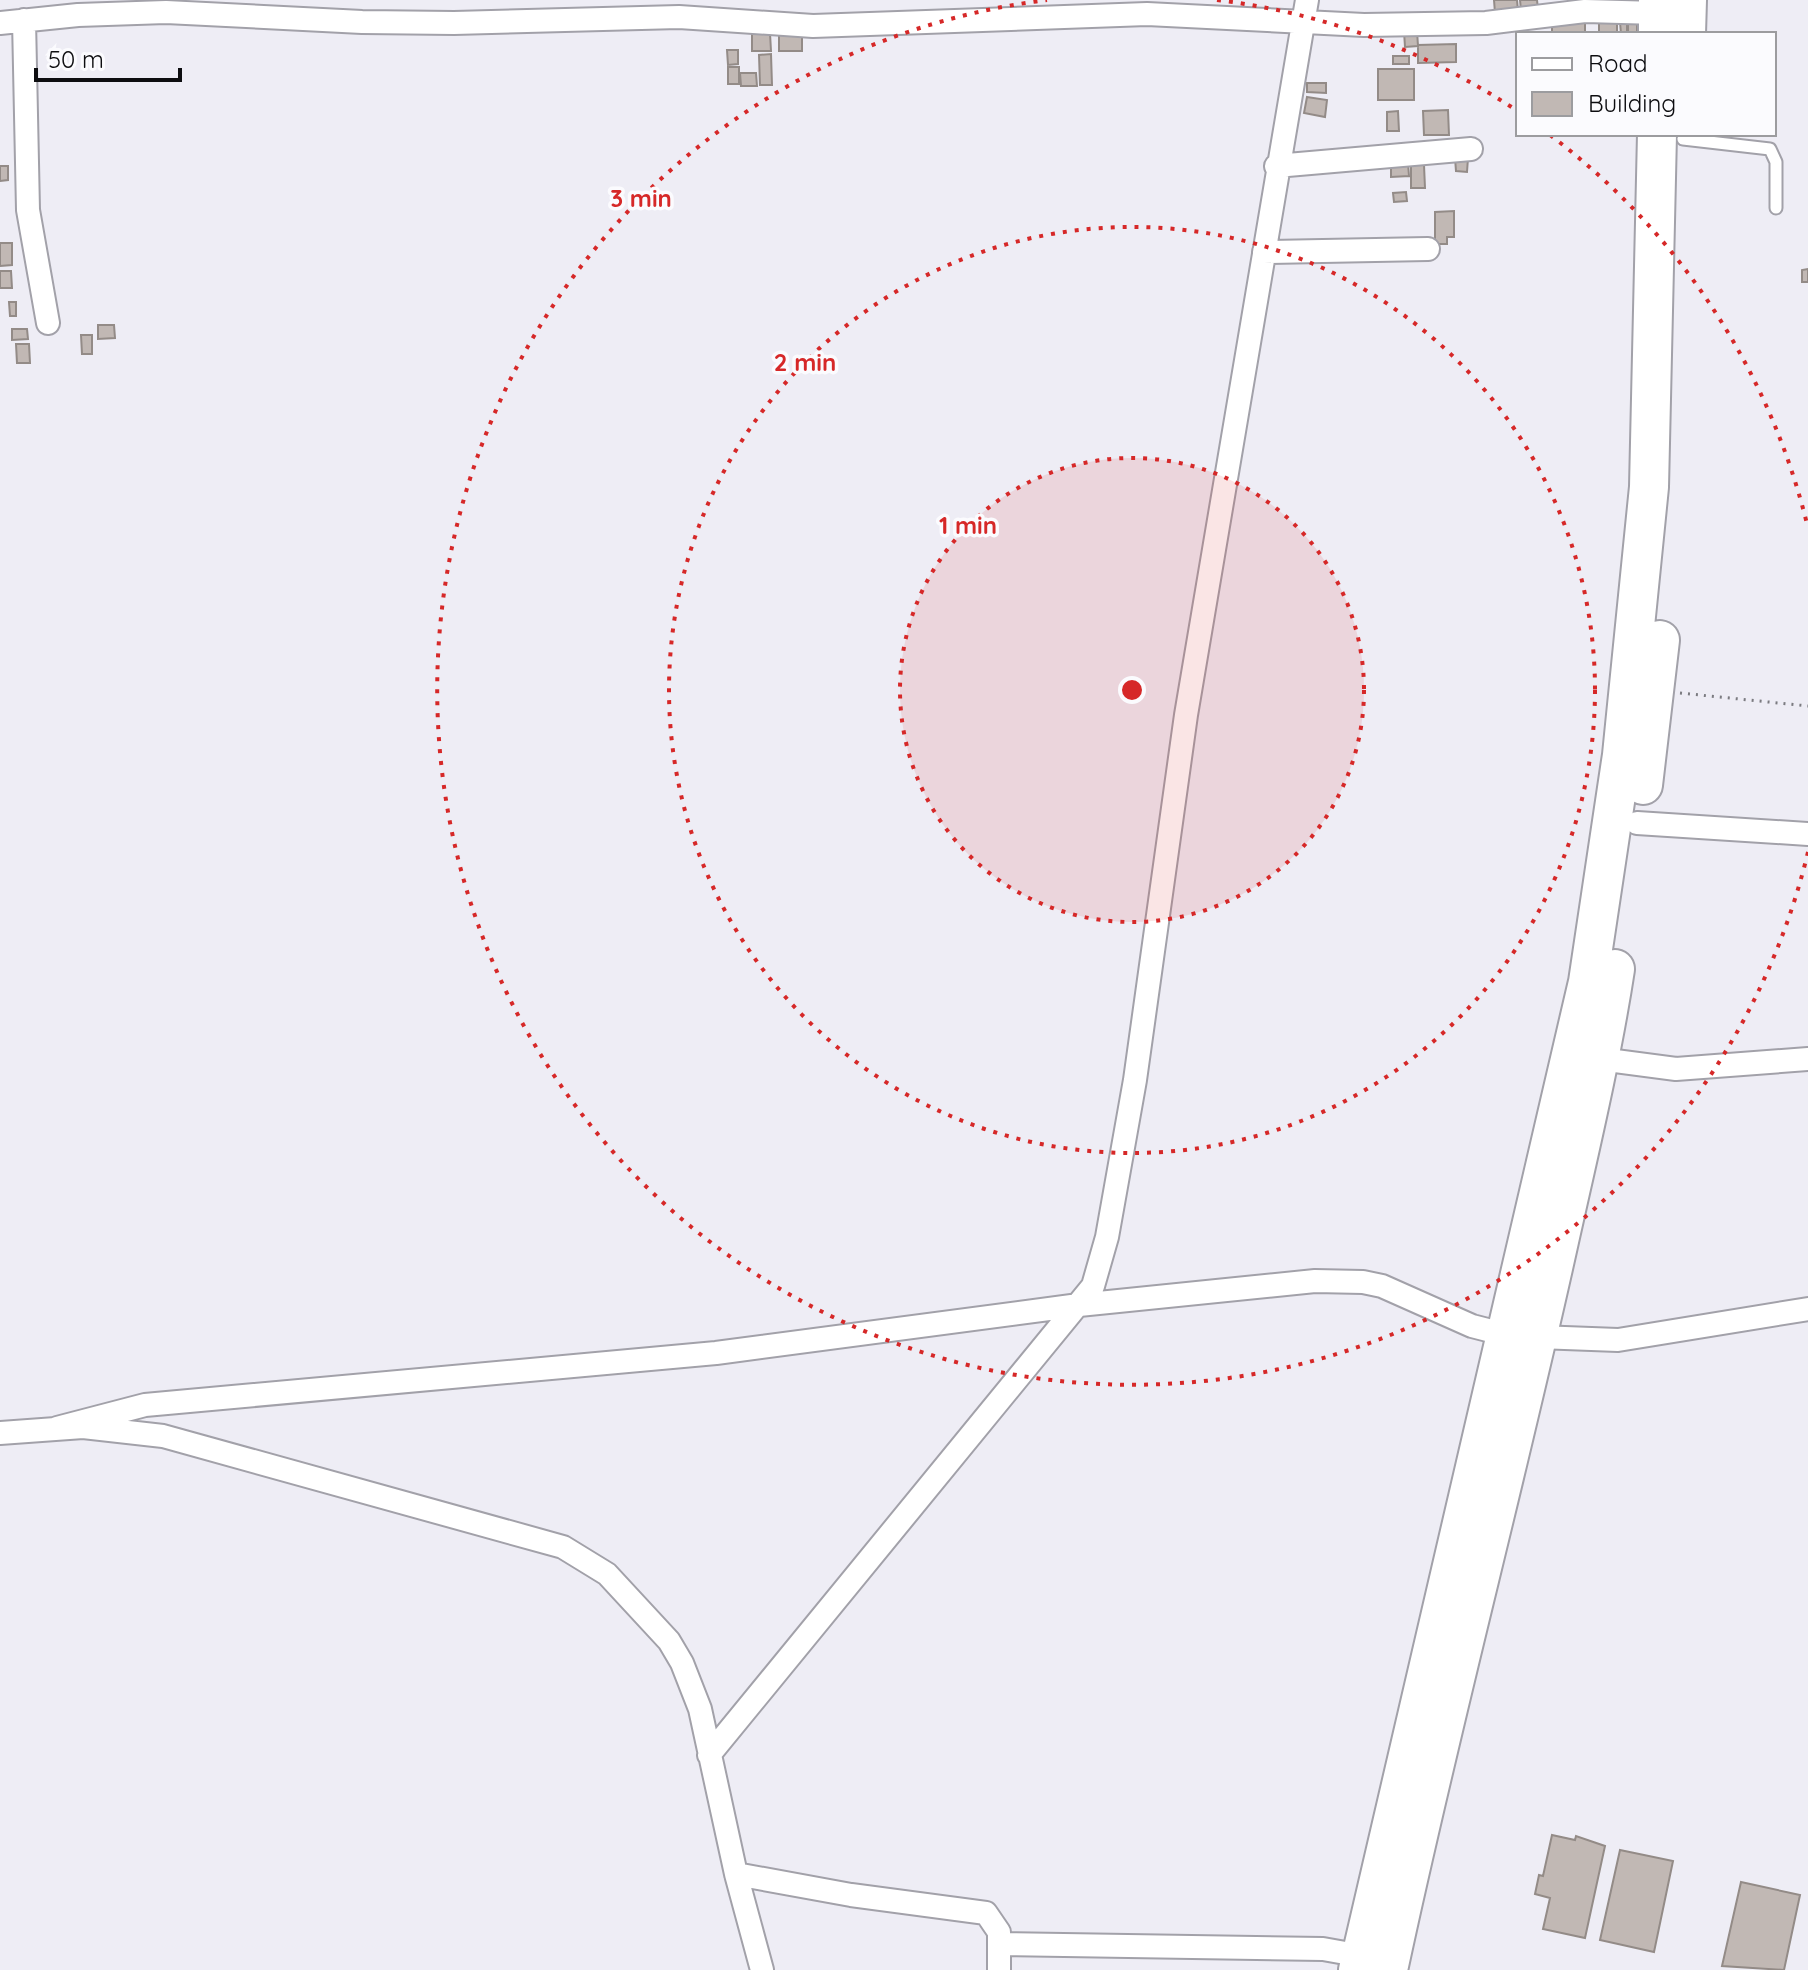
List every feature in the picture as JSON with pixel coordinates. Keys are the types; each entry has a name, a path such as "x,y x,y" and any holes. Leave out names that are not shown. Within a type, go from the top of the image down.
{"highway":[{"path":"1369,1965 1524,1327 1600,1059 1655,690 1680,372 1674,136"},
{"path":"1524,1327 1588,982 1622,755 1649,487 1674,136"}],"street":[{"path":"709,1755 1093,1286 1114,1199 1155,943 1186,715 1276,166 1307,0"},
{"path":"0,23 166,12 362,22 454,23 679,17 813,26 1147,14 1302,23 1465,24 1585,11 1669,16"},
{"path":"24,20 28,210 48,323"},
{"path":"1276,166 1471,149"},
{"path":"1264,252 1428,249"},
{"path":"1637,823 1808,834"},
{"path":"1600,1059 1676,1069 1808,1059"},
{"path":"57,1428 145,1405 716,1353 1079,1305 1270,1284 1363,1282 1400,1293 1484,1331 1524,1327 1618,1340 1808,1309"},
{"path":"0,1433 108,1427 163,1436 579,1555 607,1574 669,1641 693,1687 736,1874 762,1970"},
{"path":"736,1874 851,1895 986,1913 996,1924 999,1970"},
{"path":"999,1944 1323,1949 1369,1965"}],"lane":[{"path":"1674,136 1770,149 1776,162 1776,208"}],"path":[{"path":"1655,690 1808,706"}],"building":[{"path":"1494,0 1517,0 1518,11 1495,13"},
{"path":"1520,0 1537,0 1538,9 1521,10"},
{"path":"1552,17 1585,17 1585,32 1552,32"},
{"path":"1599,19 1617,20 1617,32 1599,32"},
{"path":"1620,22 1627,22 1627,32 1621,32"},
{"path":"1628,22 1637,22 1637,32 1628,32"},
{"path":"1404,31 1417,31 1418,46 1405,47"},
{"path":"770,33 771,51 752,51 752,34"},
{"path":"779,34 802,34 802,51 779,51"},
{"path":"1456,44 1456,62 1418,63 1418,45"},
{"path":"727,50 738,50 738,64 728,65"},
{"path":"771,54 772,85 760,85 759,55"},
{"path":"1393,56 1409,56 1409,64 1393,64"},
{"path":"728,67 739,67 739,84 728,84"},
{"path":"1378,69 1414,69 1414,100 1378,100"},
{"path":"740,73 756,73 757,86 741,86"},
{"path":"1307,83 1326,83 1326,93 1307,92"},
{"path":"1307,97 1327,100 1325,117 1304,113"},
{"path":"1448,110 1449,135 1424,135 1423,111"},
{"path":"1398,111 1399,131 1387,131 1387,112"},
{"path":"1455,158 1468,158 1467,172 1456,171"},
{"path":"1408,163 1409,176 1391,177 1391,165"},
{"path":"1411,165 1424,165 1425,188 1411,188"},
{"path":"0,166 8,166 8,180 0,181"},
{"path":"1406,192 1407,201 1394,202 1393,193"},
{"path":"1454,211 1454,237 1447,237 1447,244 1435,244 1435,212"},
{"path":"0,243 12,243 12,265 0,266"},
{"path":"1808,269 1808,282 1802,282 1802,270"},
{"path":"0,271 11,271 12,288 0,288"},
{"path":"9,302 16,302 16,316 10,316"},
{"path":"98,325 114,325 115,338 98,339"},
{"path":"12,329 27,329 28,339 12,340"},
{"path":"81,335 92,335 92,354 82,354"},
{"path":"16,344 29,344 30,363 17,363"},
{"path":"1552,1835 1575,1840 1576,1836 1605,1846 1585,1938 1543,1929 1550,1898 1535,1894 1539,1875 1543,1876"},
{"path":"1620,1850 1673,1861 1654,1952 1600,1940"},
{"path":"1741,1882 1800,1895 1784,1970 1722,1966"}]}
